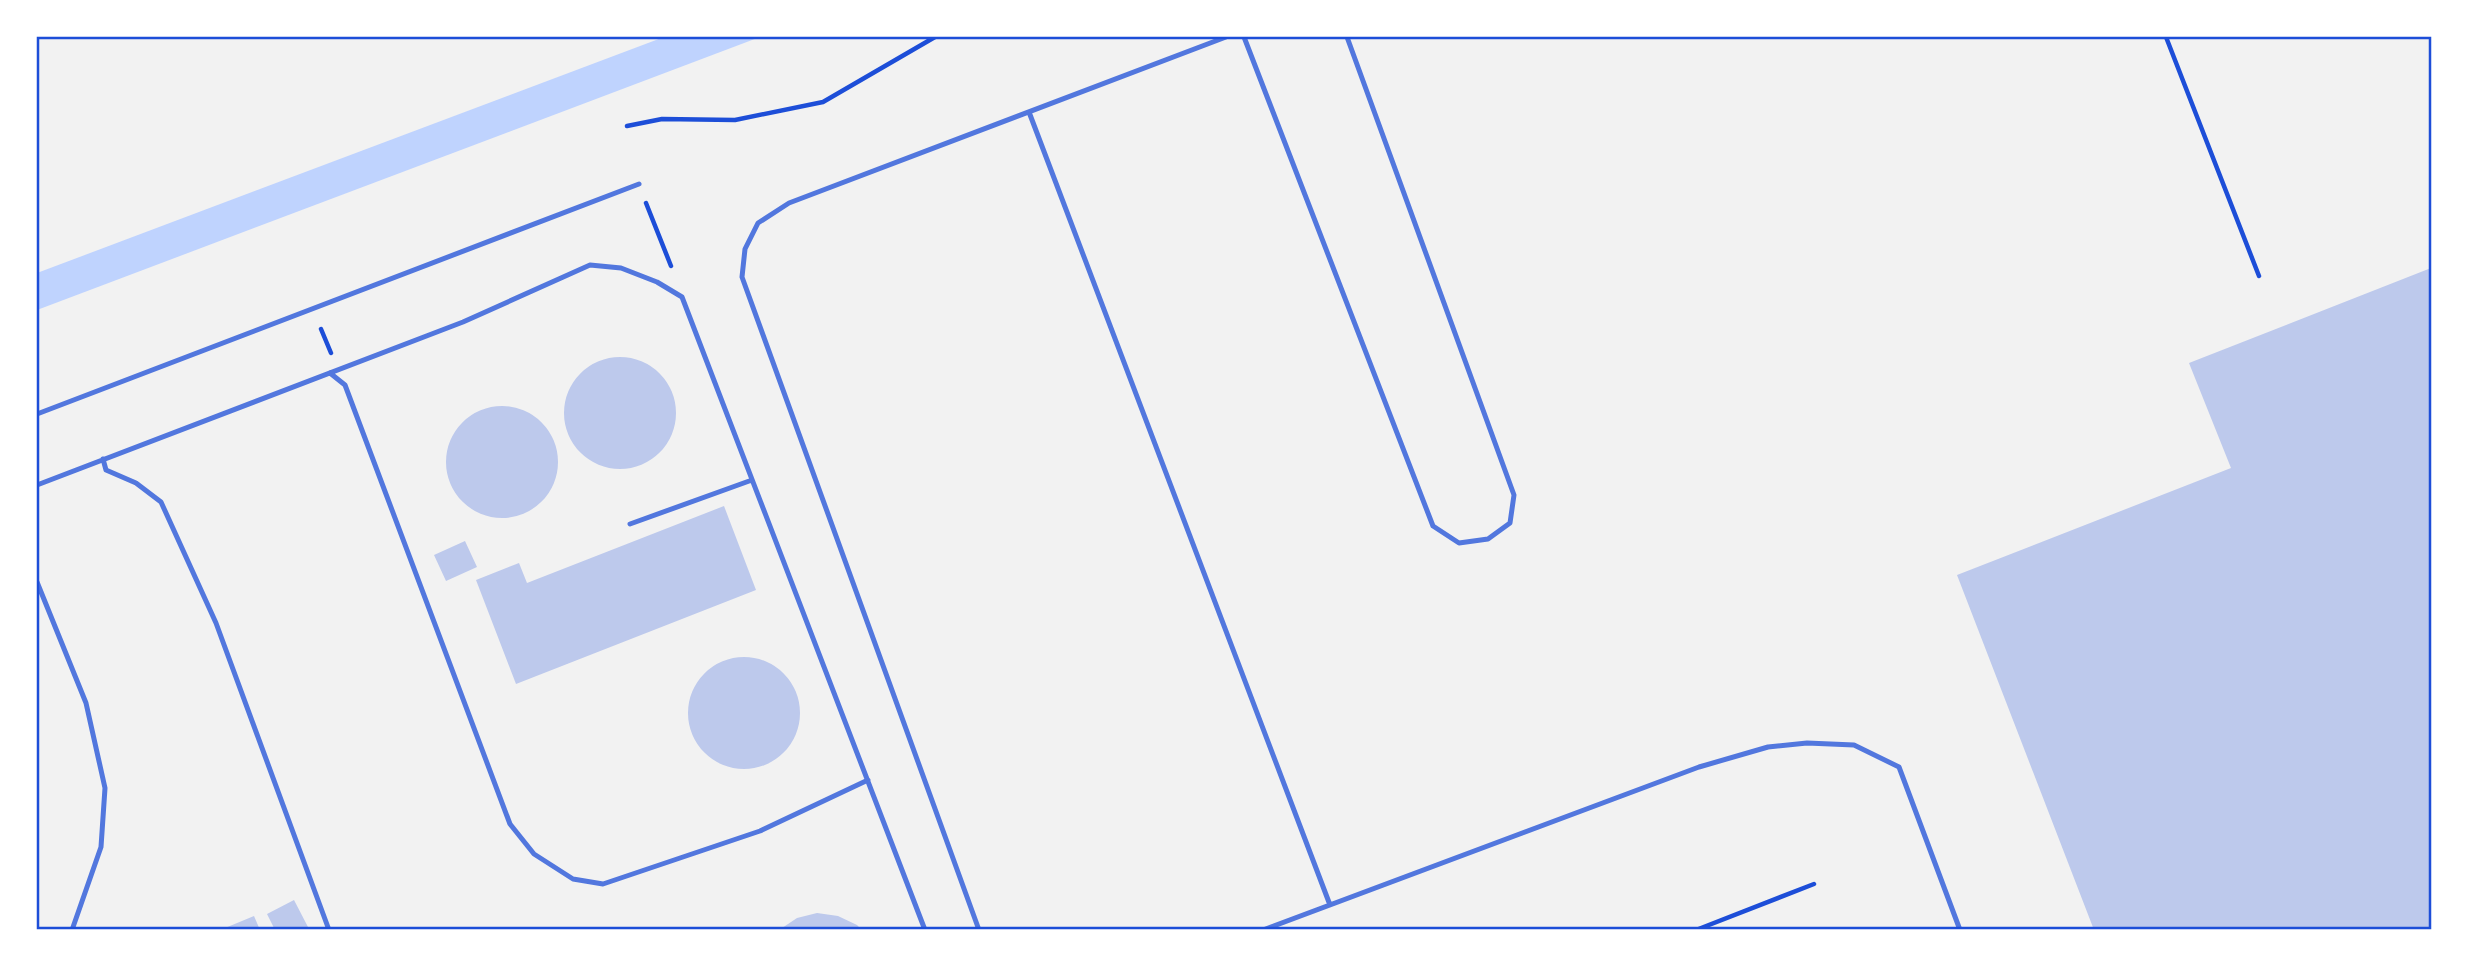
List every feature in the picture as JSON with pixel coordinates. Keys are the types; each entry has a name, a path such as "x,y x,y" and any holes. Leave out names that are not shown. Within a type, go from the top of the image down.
{"lane":[{"path":"979,930 742,277 745,248 758,223 789,204 1226,37"},
{"path":"1244,37 1433,526 1459,544 1488,539 1510,523 1514,495 1348,37"},
{"path":"1029,112 1330,905"},
{"path":"37,414 639,184"},
{"path":"37,485 463,322 590,265 621,268 657,282 682,297 925,930"},
{"path":"330,373 345,385 510,824 534,854 573,879 603,884 760,831 868,780"},
{"path":"103,459 106,470 136,483 161,502 216,623 329,930"},
{"path":"630,524 752,480"},
{"path":"37,582 86,703 105,788 102,847 72,930"},
{"path":"1262,930 1699,767 1768,747 1807,743 1854,745 1899,767 1960,930"}],"path":[{"path":"627,126 662,119 735,121 823,102 935,37"},
{"path":"2166,37 2259,276"},
{"path":"639,184 682,297"},
{"path":"312,308 338,370"},
{"path":"1696,930 1814,884"}],"water":[{"path":"664,37 760,37 37,310 37,273"}],"building":[{"path":"2431,268 2431,930 2094,930 1957,575 2231,468 2189,363"},
{"path":"620,357 641,361 660,373 672,392 676,413 672,434 660,453 641,465 620,469 599,465 580,453 568,434 564,413 568,392 580,373 599,361"},
{"path":"502,406 523,410 542,422 554,441 558,462 554,483 542,502 523,514 502,518 481,514 462,502 450,483 446,462 450,441 462,422 481,410"},
{"path":"724,506 756,590 516,684 476,580 519,563 527,583"},
{"path":"465,541 477,567 446,581 434,555"},
{"path":"744,657 765,661 784,673 796,692 800,713 796,734 784,753 765,765 744,769 723,765 704,753 692,734 688,713 692,692 704,673 723,661"},
{"path":"294,900 308,927 300,930 275,930 267,914"},
{"path":"817,913 838,916 862,930 779,930 797,918"},
{"path":"254,916 260,930 225,930 225,928"}]}
